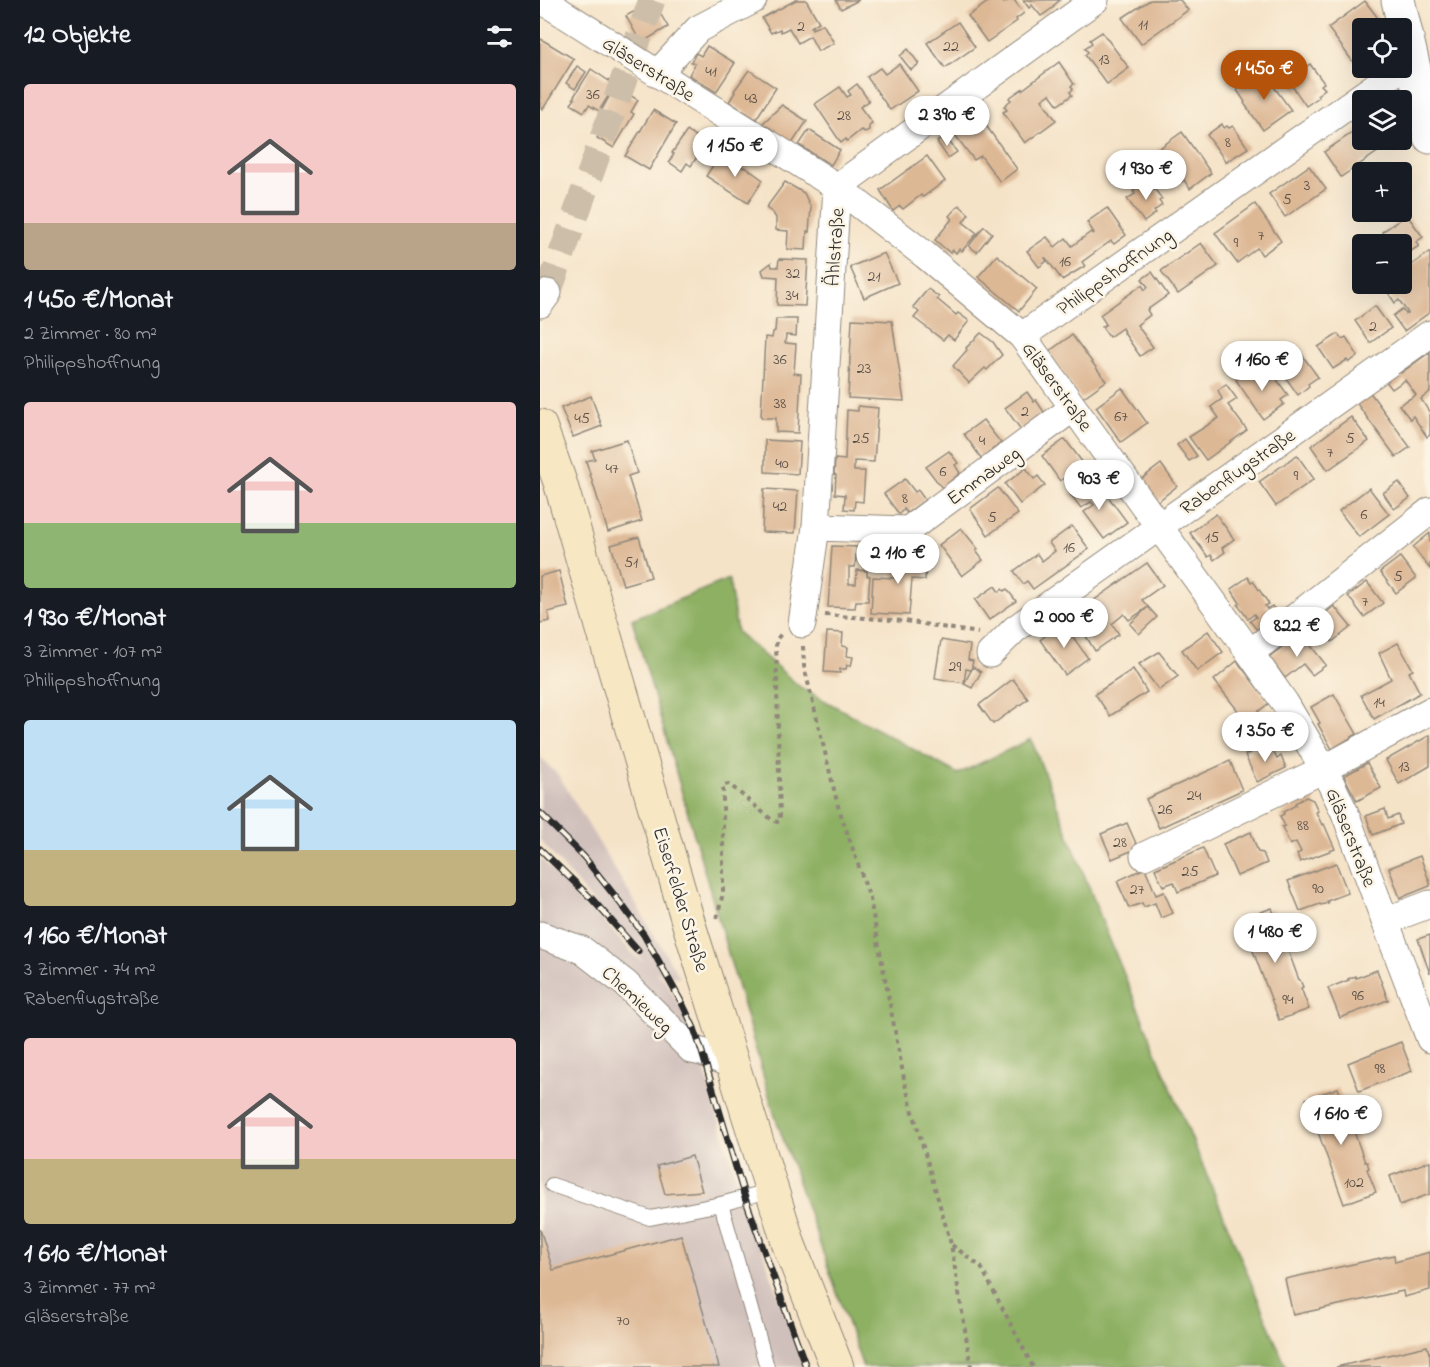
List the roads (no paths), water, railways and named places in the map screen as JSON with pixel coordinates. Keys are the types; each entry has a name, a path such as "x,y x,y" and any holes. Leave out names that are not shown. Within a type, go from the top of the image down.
{"main road":[{"name":"Eiserfelder Straße","path":"540,426 560,482 690,928 789,1245 837,1367"}],"street":[{"name":"Gläserstraße","path":"542,0 837,187 925,255 1022,336 1285,703 1324,769 1345,813 1430,1039"},
{"path":"658,73 698,29 753,0"},
{"name":"Ählstraße","path":"802,624 816,527 837,187 1095,0"},
{"path":"1398,0 1419,67 1430,137"},
{"name":"Philippshoffnung","path":"1022,336 1419,67"},
{"name":"Rabenflugstraße","path":"990,654 1015,629 1430,334"},
{"name":"Emmaweg","path":"816,527 908,530 1073,408"},
{"path":"1250,653 1430,511"},
{"path":"1144,856 1324,769 1430,711"},
{"path":"1384,921 1430,904"},
{"name":"Chemieweg","path":"540,935 582,950 626,984 692,1050 734,1066"}],"lane":[{"path":"552,1185 650,1218 721,1204 772,1190"},
{"path":"721,1204 767,1367"}],"tunnel":[{"path":"548,293 652,0"}],"railway":[{"path":"540,813 584,857 625,909 644,935 683,1005 702,1052 745,1198 806,1367"},
{"path":"540,849 592,899 638,951"}]}
